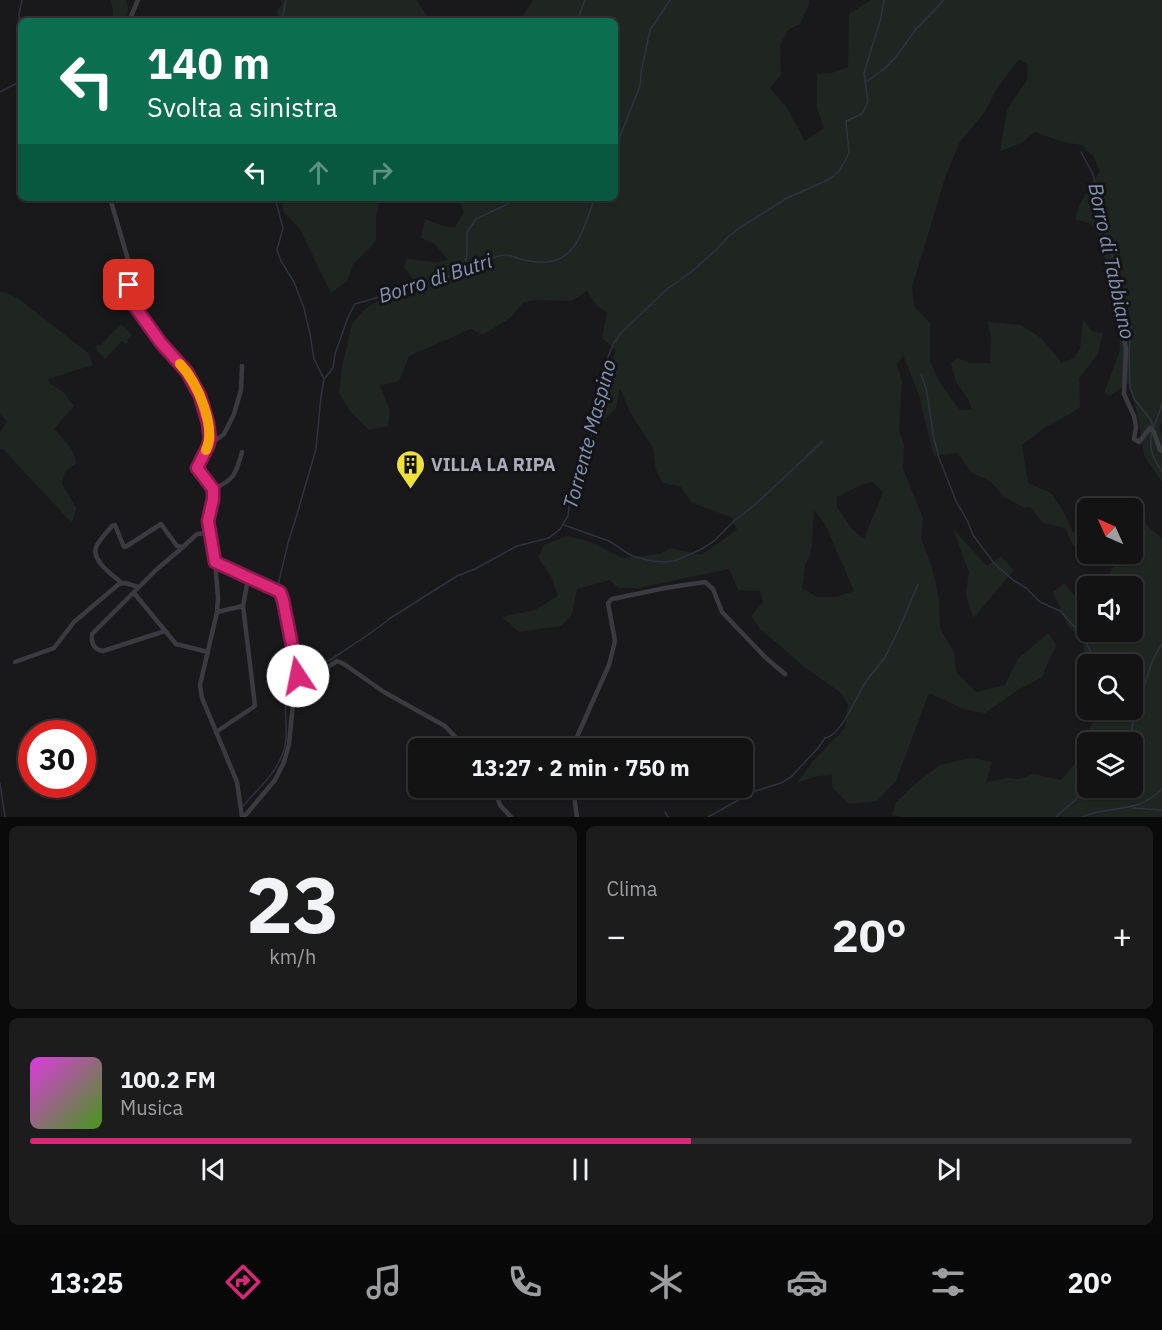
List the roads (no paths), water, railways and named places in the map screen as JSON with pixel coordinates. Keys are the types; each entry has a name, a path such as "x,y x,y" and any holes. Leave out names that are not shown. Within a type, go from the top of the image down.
{"street":[{"path":"130,18 138,0"},
{"path":"111,201 129,263 129,285 133,304 161,343 187,372 200,396 208,423 210,439 197,468 213,489 208,521 218,597 217,612 200,685 202,698 237,782 243,817"},
{"path":"1124,336 1126,349 1124,394 1134,416 1136,427 1134,439 1139,442 1150,428 1162,451"},
{"path":"208,446 224,434 234,414 241,390 242,366"},
{"path":"213,489 226,483 236,472 242,452"},
{"path":"122,583 107,571 95,555 95,547 112,526 115,525 124,547 161,524 177,546 183,546"},
{"path":"165,630 103,651 97,651 94,648 92,638 92,634 138,587 183,546 197,534 210,533"},
{"path":"215,562 280,592 298,676 305,682"},
{"path":"216,732 255,706 243,606 249,579"},
{"path":"15,662 54,648 74,622 119,584 125,582 138,587"},
{"path":"576,738 609,665 615,641 608,603 612,599 705,582 713,589 722,612 766,658 785,674"},
{"path":"134,593 176,644 208,652"},
{"path":"217,612 243,606"},
{"path":"243,817 275,780 284,762 289,744 296,692 305,682 337,661 384,692 445,726 456,738"},
{"path":"498,798 500,805 511,817"},
{"path":"575,798 578,817"}],"waterway":[{"path":"19,18 22,0"},
{"path":"283,18 286,0"},
{"path":"578,18 585,0"},
{"name":"Borro di Butri","path":"618,141 640,86 650,30 670,0"},
{"name":"Torrente Maspino","path":"303,678 457,576 517,546 549,538 560,529 568,516 571,491 590,442 603,368 614,343 621,333 667,289 690,273 738,229 787,198 830,179 838,172 849,153 846,121 862,114 868,102 864,73 881,18 884,0"},
{"name":"Torrente Maspino","path":"866,82 895,58 917,28 944,0"},
{"path":"0,92 18,83"},
{"name":"Borro di Tabbiano","path":"1081,152 1093,174 1108,247 1114,259 1131,327 1130,388 1135,400 1151,420 1153,428"},
{"path":"276,201 283,228 277,250 294,282 304,308 314,359 324,379 316,449 288,543 279,589"},
{"path":"465,270 467,232 476,219 512,201"},
{"name":"Borro di Butri","path":"325,378 333,368 335,354 355,304 468,271 497,256 509,255 536,262 557,260 575,245 594,201"},
{"path":"921,374 926,388 939,458 956,501 973,535 994,563 1013,580 1026,588 1040,602 1060,611 1082,635 1092,654"},
{"path":"1153,429 1162,405"},
{"name":"Borro di Tabbiano","path":"1152,433 1152,454 1162,471"},
{"path":"564,525 609,541 632,556 652,561 674,561 714,541 823,441"},
{"path":"708,817 755,791 781,783 791,777 825,738 837,731 865,683 885,657 918,584"},
{"name":"Borro di Tabbiano","path":"1131,732 1153,659 1162,644"},
{"name":"Torrente Maspino","path":"243,806 266,780 280,759 286,741 286,703 292,687 299,680"},
{"path":"0,783 5,817"},
{"path":"1082,817 1143,803 1162,789"},
{"name":"Borro di Tabbiano","path":"1056,817 1077,797"},
{"path":"1133,808 1162,810"},
{"path":"665,812 668,817"}],"place":[{"name":"VILLA LA RIPA","path":"410,490"}]}
